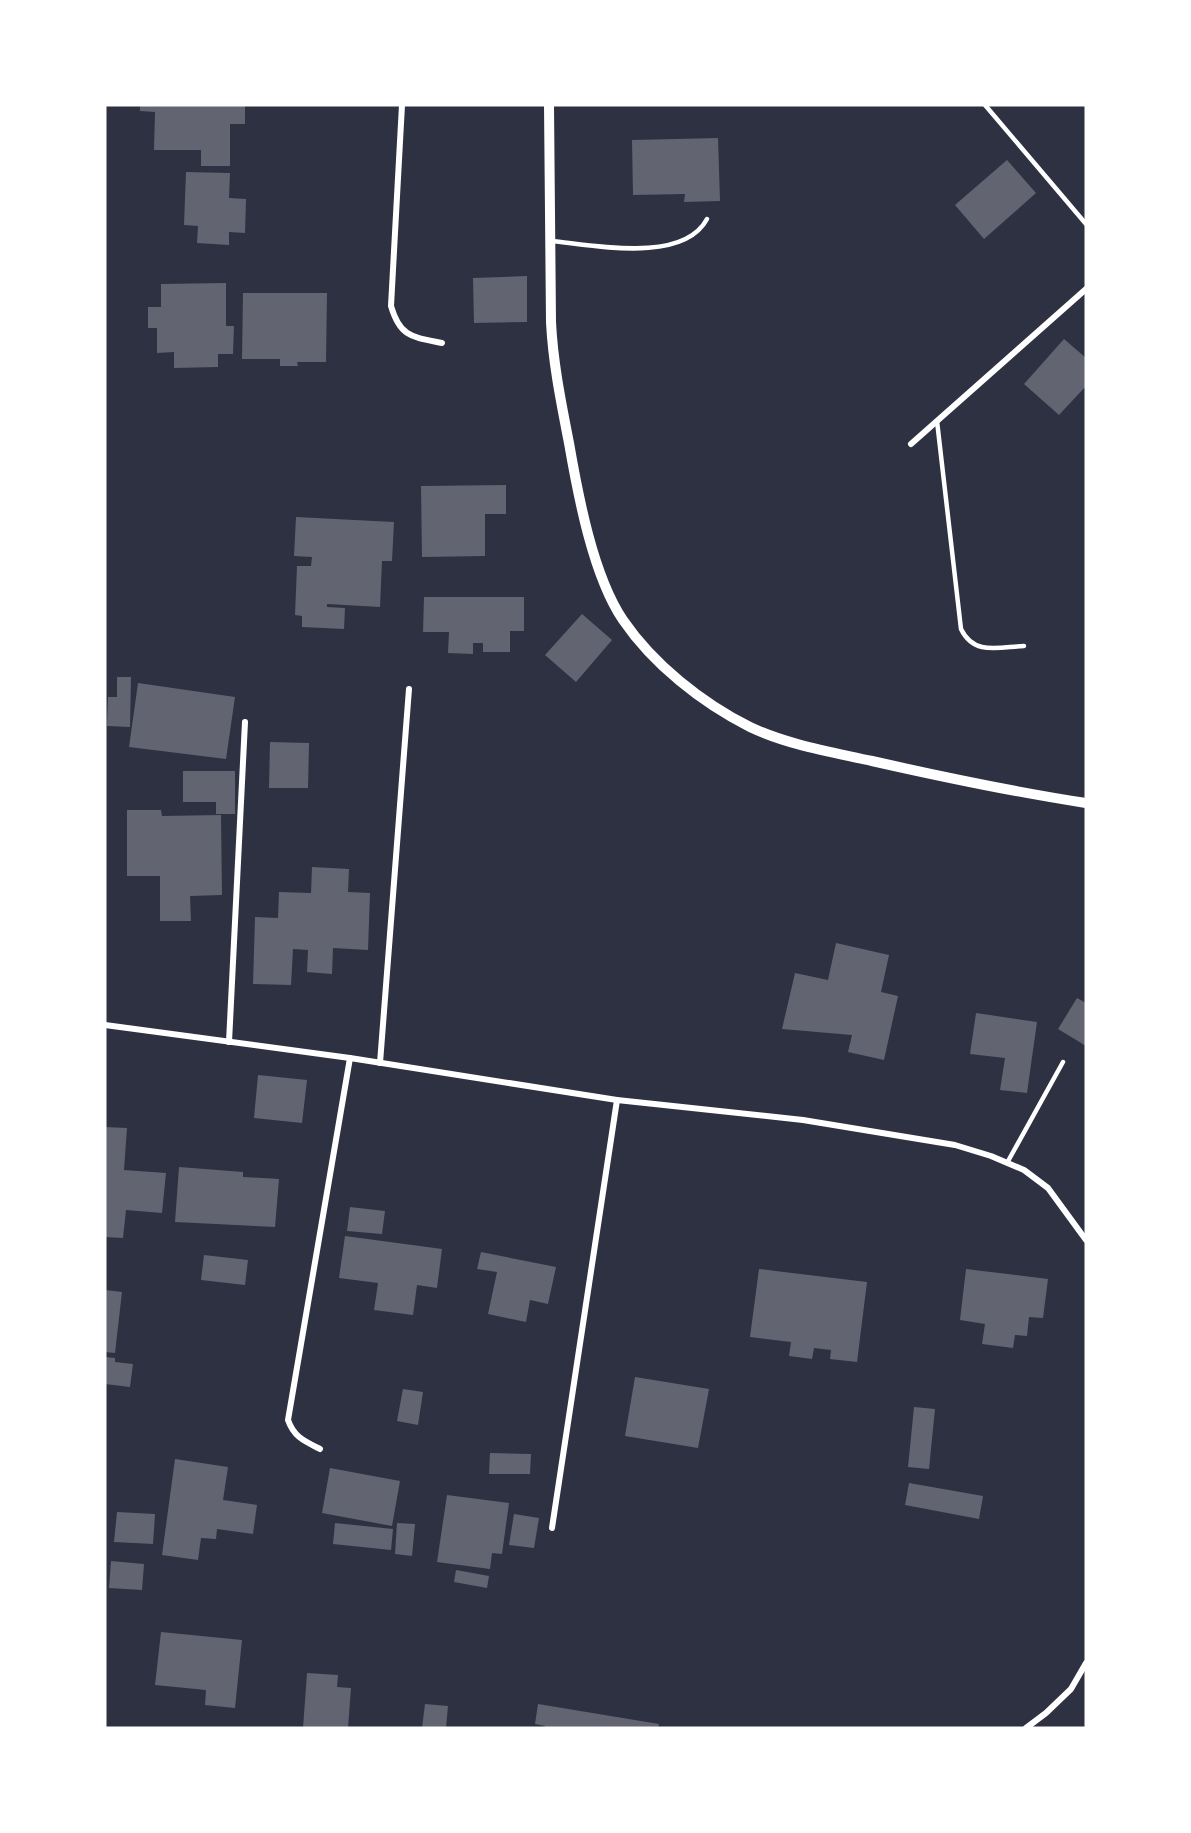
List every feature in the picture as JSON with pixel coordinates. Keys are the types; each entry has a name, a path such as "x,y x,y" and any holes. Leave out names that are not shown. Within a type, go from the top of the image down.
{"street":[{"path":"402,105 391,306 396,323 402,330 416,337 442,343"},
{"path":"549,105 549,240 553,352 575,474 604,580 622,618 648,653 685,684 721,709 750,727 781,739 935,775 1086,803"},
{"path":"911,444 1086,289"},
{"path":"380,1063 409,689"},
{"path":"230,1042 244,722"},
{"path":"105,1025 350,1058 617,1100 803,1120 955,1145 1024,1170 1048,1188 1086,1240"},
{"path":"320,1449 292,1432 288,1420 350,1058"},
{"path":"552,1528 617,1100"},
{"path":"1026,1728 1071,1689 1086,1663"}],"lane":[{"path":"985,105 1086,224"},
{"path":"549,240 638,249 668,247 702,230 707,219"},
{"path":"937,421 961,629 973,645 981,648 1024,646"},
{"path":"1007,1163 1063,1062"}],"building":[{"path":"140,105 245,105 245,124 230,124 230,166 201,166 201,150 154,150 155,112 140,111"},
{"path":"718,138 720,201 684,202 685,194 633,195 632,140"},
{"path":"1007,160 1036,193 984,239 955,205"},
{"path":"186,172 230,173 229,198 246,199 245,233 229,232 229,245 197,243 198,226 184,225"},
{"path":"527,276 527,322 474,323 473,278"},
{"path":"226,283 226,326 234,326 233,354 218,354 218,367 174,368 174,352 157,353 157,328 148,328 148,307 161,307 161,284"},
{"path":"243,293 327,293 326,362 297,362 298,366 280,366 280,359 242,359"},
{"path":"1064,339 1086,358 1086,386 1059,415 1024,384"},
{"path":"506,485 506,514 485,514 485,556 422,557 421,486"},
{"path":"296,517 394,522 392,561 382,561 380,607 327,604 327,607 345,608 344,629 302,627 302,616 295,615 297,566 311,566 312,557 294,556"},
{"path":"424,597 524,597 524,631 510,631 510,652 483,652 483,643 473,643 473,654 448,653 449,632 423,632"},
{"path":"582,614 612,640 576,682 545,655"},
{"path":"117,677 131,677 130,727 107,726 108,697 117,697"},
{"path":"138,683 235,697 226,759 129,747"},
{"path":"270,742 309,743 308,788 269,788"},
{"path":"183,771 235,771 235,814 216,814 216,802 183,802"},
{"path":"127,810 161,810 162,816 221,815 222,895 190,896 191,921 160,921 160,876 127,876"},
{"path":"312,867 349,869 348,892 370,893 368,950 333,948 332,974 307,972 308,950 293,949 291,985 253,984 255,917 278,918 279,892 311,893"},
{"path":"836,943 889,955 881,992 898,996 884,1060 848,1052 852,1035 782,1029 795,973 828,980"},
{"path":"1077,998 1086,1003 1086,1046 1058,1029"},
{"path":"976,1013 1037,1022 1027,1093 1000,1090 1005,1058 970,1054"},
{"path":"258,1075 307,1080 302,1123 254,1118"},
{"path":"105,1127 127,1128 124,1170 166,1173 162,1213 126,1210 123,1238 105,1237"},
{"path":"179,1167 243,1172 243,1177 279,1179 275,1227 175,1222"},
{"path":"350,1207 385,1211 382,1234 347,1231"},
{"path":"345,1236 442,1249 437,1288 417,1285 413,1315 374,1310 378,1283 339,1278"},
{"path":"481,1252 556,1267 548,1304 530,1300 526,1322 488,1314 497,1272 477,1269"},
{"path":"204,1255 248,1260 245,1285 201,1280"},
{"path":"759,1269 867,1282 857,1362 830,1359 831,1350 814,1348 812,1359 789,1356 791,1342 750,1337"},
{"path":"966,1269 1048,1279 1043,1318 1029,1317 1027,1336 1015,1335 1013,1348 982,1344 985,1324 960,1320"},
{"path":"105,1290 122,1292 115,1353 105,1352"},
{"path":"105,1357 115,1358 115,1362 133,1364 130,1387 105,1384"},
{"path":"635,1377 709,1389 698,1448 625,1436"},
{"path":"403,1389 423,1392 418,1425 397,1421"},
{"path":"914,1407 935,1409 929,1469 908,1467"},
{"path":"490,1453 531,1454 530,1474 489,1474"},
{"path":"175,1459 228,1467 223,1500 257,1505 253,1534 217,1529 216,1539 201,1538 198,1560 162,1555"},
{"path":"330,1468 400,1481 392,1526 322,1513"},
{"path":"909,1483 983,1496 979,1519 905,1505"},
{"path":"447,1495 509,1503 502,1554 492,1553 490,1569 437,1562"},
{"path":"117,1512 155,1514 153,1544 114,1542"},
{"path":"514,1514 539,1518 534,1548 509,1545"},
{"path":"335,1523 393,1529 391,1550 333,1544"},
{"path":"397,1523 415,1524 412,1556 395,1554"},
{"path":"111,1561 144,1564 142,1590 109,1588"},
{"path":"456,1570 489,1576 487,1588 454,1582"},
{"path":"161,1632 242,1640 235,1708 205,1705 206,1690 155,1685"},
{"path":"307,1673 338,1675 337,1687 351,1688 348,1728 303,1728"},
{"path":"425,1704 448,1706 446,1728 422,1728"},
{"path":"538,1704 659,1724 658,1728 544,1728 545,1726 535,1724"}]}
